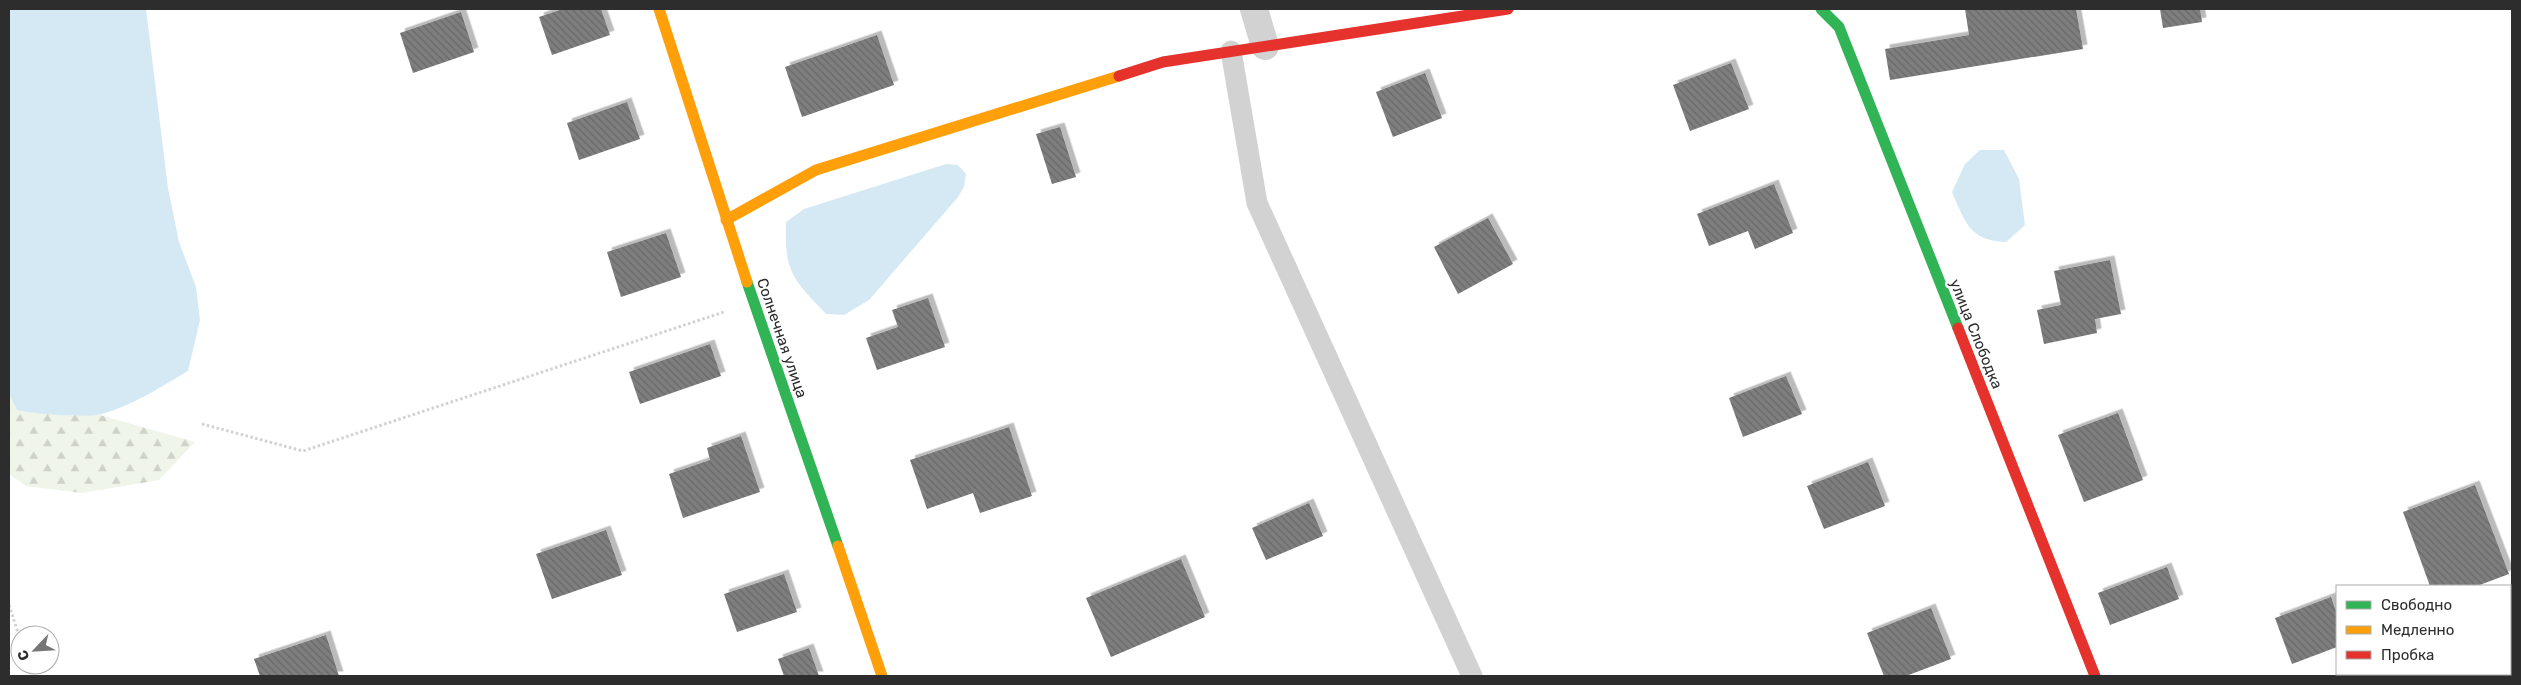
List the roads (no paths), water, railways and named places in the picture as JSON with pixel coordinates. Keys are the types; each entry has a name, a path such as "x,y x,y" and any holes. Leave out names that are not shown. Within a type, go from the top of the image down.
{"street":[{"name":"Солнечная улица","path":"659,9 726,220 882,676"},
{"path":"1254,9 1265,46"},
{"path":"726,220 816,170 1164,62 1508,9"},
{"name":"улица Слободка","path":"1821,9 1839,27 2095,676"}],"lane":[{"path":"1231,51 1257,203 1472,676"}],"water":[{"path":"9,9 146,9 168,188 179,242 196,287 200,320 188,371 136,401 102,414 85,416 60,415 17,410 9,394"},
{"path":"1980,150 2004,150 2019,179 2025,225 2006,242 1984,238 1970,228 1952,192 1965,164"},
{"path":"946,164 958,165 966,174 964,187 958,197 869,300 844,315 826,314 798,283 793,274 787,253 786,222 804,209"}]}
